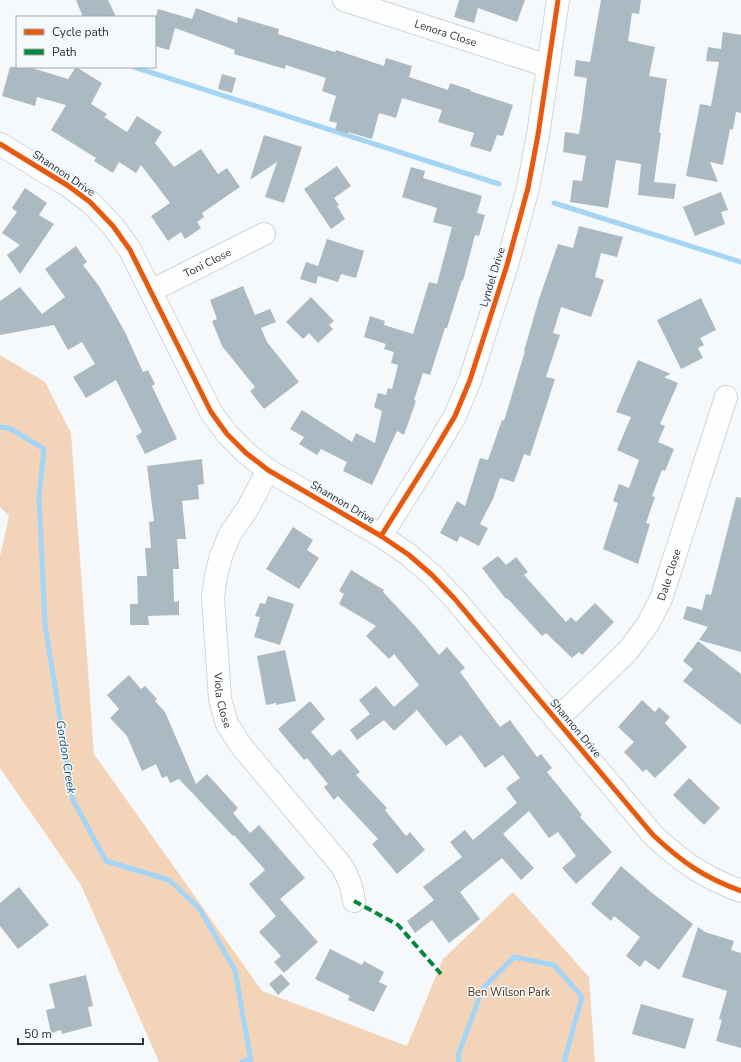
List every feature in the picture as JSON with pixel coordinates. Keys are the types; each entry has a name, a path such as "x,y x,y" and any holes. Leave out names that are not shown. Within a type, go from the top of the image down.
{"street":[{"name":"Lenora Close","path":"344,0 548,66"},
{"name":"Lyndel Drive","path":"381,536 451,422 470,380 506,265 528,188 538,135 558,0"},
{"name":"Shannon Drive","path":"0,144 67,185 90,202 113,226 130,250 211,412 228,434 246,453 268,470 381,536 409,555 432,575 454,598 653,835 674,855 694,869 713,880 741,891"},
{"name":"Toni Close","path":"151,291 264,234"},
{"name":"Dale Close","path":"556,720 627,652 648,624 661,599 726,397"},
{"name":"Viola Close","path":"268,470 248,508 230,534 221,556 216,576 213,597 220,699 227,724 242,747 347,874 351,884 354,901"}],"green space":[{"name":"Ben Wilson Park","path":"0,355 45,382 71,433 94,754 262,991 407,1046 443,959 513,892 589,977 595,1062 159,1062 81,885 0,768 0,556 9,516 0,507"}],"building":[{"path":"76,0 108,0 116,16 83,16"},
{"path":"459,0 525,0 517,22 478,8 474,23 454,17"},
{"path":"601,0 641,0 639,14 632,13 628,41 655,47 649,76 667,79 654,182 676,184 674,199 638,195 641,164 616,160 608,208 570,202 573,180 582,181 586,156 563,152 565,132 579,134 582,116 587,78 574,76 576,60 590,62"},
{"path":"196,8 237,23 238,17 279,29 278,34 335,52 336,50 384,66 386,58 412,66 409,77 448,90 450,83 513,105 503,136 497,135 491,152 470,146 474,133 438,122 442,110 402,98 396,118 379,113 372,139 348,132 348,134 335,130 337,123 329,121 336,96 322,91 326,78 286,65 285,69 234,54 235,50 175,28 169,50 156,46 156,16 158,9 192,19"},
{"path":"723,32 741,35 741,113 736,112 733,130 730,129 723,165 710,162 718,182 686,176 700,104 711,106 719,62 706,61 708,47 721,49"},
{"path":"10,67 32,68 68,79 75,68 78,68 102,83 91,104 107,114 104,117 127,132 137,116 162,132 155,143 174,167 201,149 218,174 227,168 240,187 202,213 204,217 197,222 201,228 185,239 181,232 168,241 151,216 170,203 141,165 136,173 119,162 113,173 94,161 96,158 51,130 66,105 37,97 35,106 2,96"},
{"path":"222,74 236,78 232,93 218,89"},
{"path":"264,135 302,147 284,203 265,197 277,162 250,180"},
{"path":"337,166 351,186 334,198 345,219 331,229 304,189"},
{"path":"411,167 425,171 423,178 482,196 477,213 485,215 479,236 475,235 463,281 462,280 447,328 445,328 430,375 423,373 414,400 416,401 404,435 397,431 372,485 343,471 347,462 321,449 317,455 299,444 304,437 290,429 302,410 352,442 356,433 375,443 382,411 374,407 378,393 386,395 388,388 392,389 398,365 391,363 394,352 384,349 386,344 364,337 370,316 385,321 384,325 413,334 429,282 437,284 452,227 433,222 437,208 402,197"},
{"path":"25,188 47,203 39,215 54,224 20,274 7,255 20,245 2,233 17,212 12,208"},
{"path":"721,192 728,210 721,212 725,224 695,236 683,207"},
{"path":"579,226 623,237 617,257 601,253 595,277 604,280 591,317 561,307 553,333 560,335 546,377 555,379 530,456 524,454 514,482 500,478 493,499 480,524 488,528 479,546 460,536 457,542 440,533 457,501 465,506 480,458 488,460 502,420 504,421 539,299 558,244 573,248"},
{"path":"327,239 364,251 356,278 341,274 338,282 318,276 316,284 300,279 306,262 318,266"},
{"path":"76,246 87,262 83,265 99,286 125,332 143,372 148,370 155,384 152,386 177,439 145,454 136,436 142,432 116,380 86,398 73,377 95,364 82,342 68,350 54,325 0,335 0,301 20,287 42,314 65,297 45,269"},
{"path":"243,286 255,315 270,309 276,322 261,328 267,342 299,382 264,409 250,391 255,387 222,346 212,321 217,319 210,300"},
{"path":"311,297 334,321 329,325 333,329 318,343 309,333 303,339 286,322"},
{"path":"701,298 716,330 700,338 704,345 698,348 703,358 681,369 657,320"},
{"path":"638,360 671,374 664,377 678,383 660,424 665,426 658,442 674,449 665,471 662,470 652,496 655,497 646,523 650,524 638,564 603,549 618,503 613,501 619,484 629,488 639,460 617,450 631,417 616,412"},
{"path":"202,459 204,484 198,485 199,499 182,501 186,539 177,539 179,569 173,569 174,602 179,601 179,615 148,616 149,625 130,625 130,604 138,604 137,576 147,576 145,548 151,548 149,522 154,521 147,466"},
{"path":"736,497 741,498 741,652 699,640 708,627 683,619 687,606 702,610 706,594 711,595"},
{"path":"293,527 313,540 307,550 319,558 299,589 266,569"},
{"path":"498,556 506,565 516,557 528,572 524,575 566,622 571,617 576,622 595,603 614,622 582,655 579,652 572,658 546,633 542,636 507,598 506,599 482,568"},
{"path":"351,570 384,590 383,592 416,627 439,655 447,647 465,668 460,672 500,727 510,720 537,757 541,754 552,768 547,772 582,815 580,817 612,852 576,884 562,868 576,856 558,832 549,838 529,811 503,834 534,868 521,880 502,858 460,892 480,919 449,943 432,920 415,933 407,921 434,900 423,887 462,857 450,842 465,830 473,840 517,803 506,788 520,778 503,755 485,768 461,735 446,746 417,710 394,731 384,720 357,740 350,730 370,714 359,700 376,686 394,707 419,685 394,654 389,659 366,636 376,626 339,604 344,594 339,591"},
{"path":"268,596 294,604 280,645 254,637 260,617 255,616 260,603 265,604"},
{"path":"698,641 741,674 741,725 683,681 693,669 683,661"},
{"path":"285,650 296,701 276,705 276,703 266,705 257,656"},
{"path":"129,675 141,689 145,686 157,699 155,701 165,712 196,784 207,774 238,808 233,813 250,833 259,825 305,878 280,899 318,942 284,973 274,962 281,956 259,932 276,916 249,884 265,870 234,835 233,836 179,779 170,783 167,776 162,778 156,764 142,771 127,736 110,718 119,709 107,695"},
{"path":"642,700 655,712 659,707 670,717 665,723 687,747 655,778 646,769 643,772 624,752 634,742 618,727"},
{"path":"310,701 325,719 311,732 332,756 340,749 360,772 356,775 387,808 385,810 406,836 410,832 425,850 397,874 372,844 378,839 338,796 334,800 324,787 328,784 307,758 304,760 278,729"},
{"path":"689,778 720,808 704,825 673,795"},
{"path":"621,866 652,893 693,924 659,970 645,960 640,967 626,956 640,937 614,916 611,921 591,904"},
{"path":"19,887 49,925 18,949 0,926 0,903"},
{"path":"698,927 705,932 734,941 731,950 741,953 741,1048 716,1041 722,1020 719,1019 727,991 682,977"},
{"path":"330,949 362,965 364,961 384,972 379,982 387,986 374,1012 348,1000 350,996 315,979"},
{"path":"281,974 290,984 278,995 269,984"},
{"path":"86,975 93,1006 88,1007 92,1026 62,1034 61,1030 51,1033 46,1010 55,1008 49,984"},
{"path":"641,1004 694,1019 685,1049 632,1034"}],"waterway":[{"path":"137,68 499,184"},
{"path":"554,203 741,262"},
{"name":"Gordon Creek","path":"0,427 9,428 44,449 39,497 45,624 73,800 106,861 169,880 199,908 235,970 251,1062"},
{"name":"Gordon Creek","path":"459,1062 458,1055 483,988 514,957 554,965 582,997 564,1062"},
{"path":"242,1062 250,1059"}],"marked path":[{"path":"354,901 398,925 441,974"}],"cycle path":[{"path":"381,536 455,416 470,380 507,265 528,188 538,135 558,0"},
{"path":"0,144 67,185 90,202 113,226 130,250 211,412 227,434 246,453 268,470 381,536 409,555 432,575 454,598 653,835 694,868 727,886 741,891"}]}
